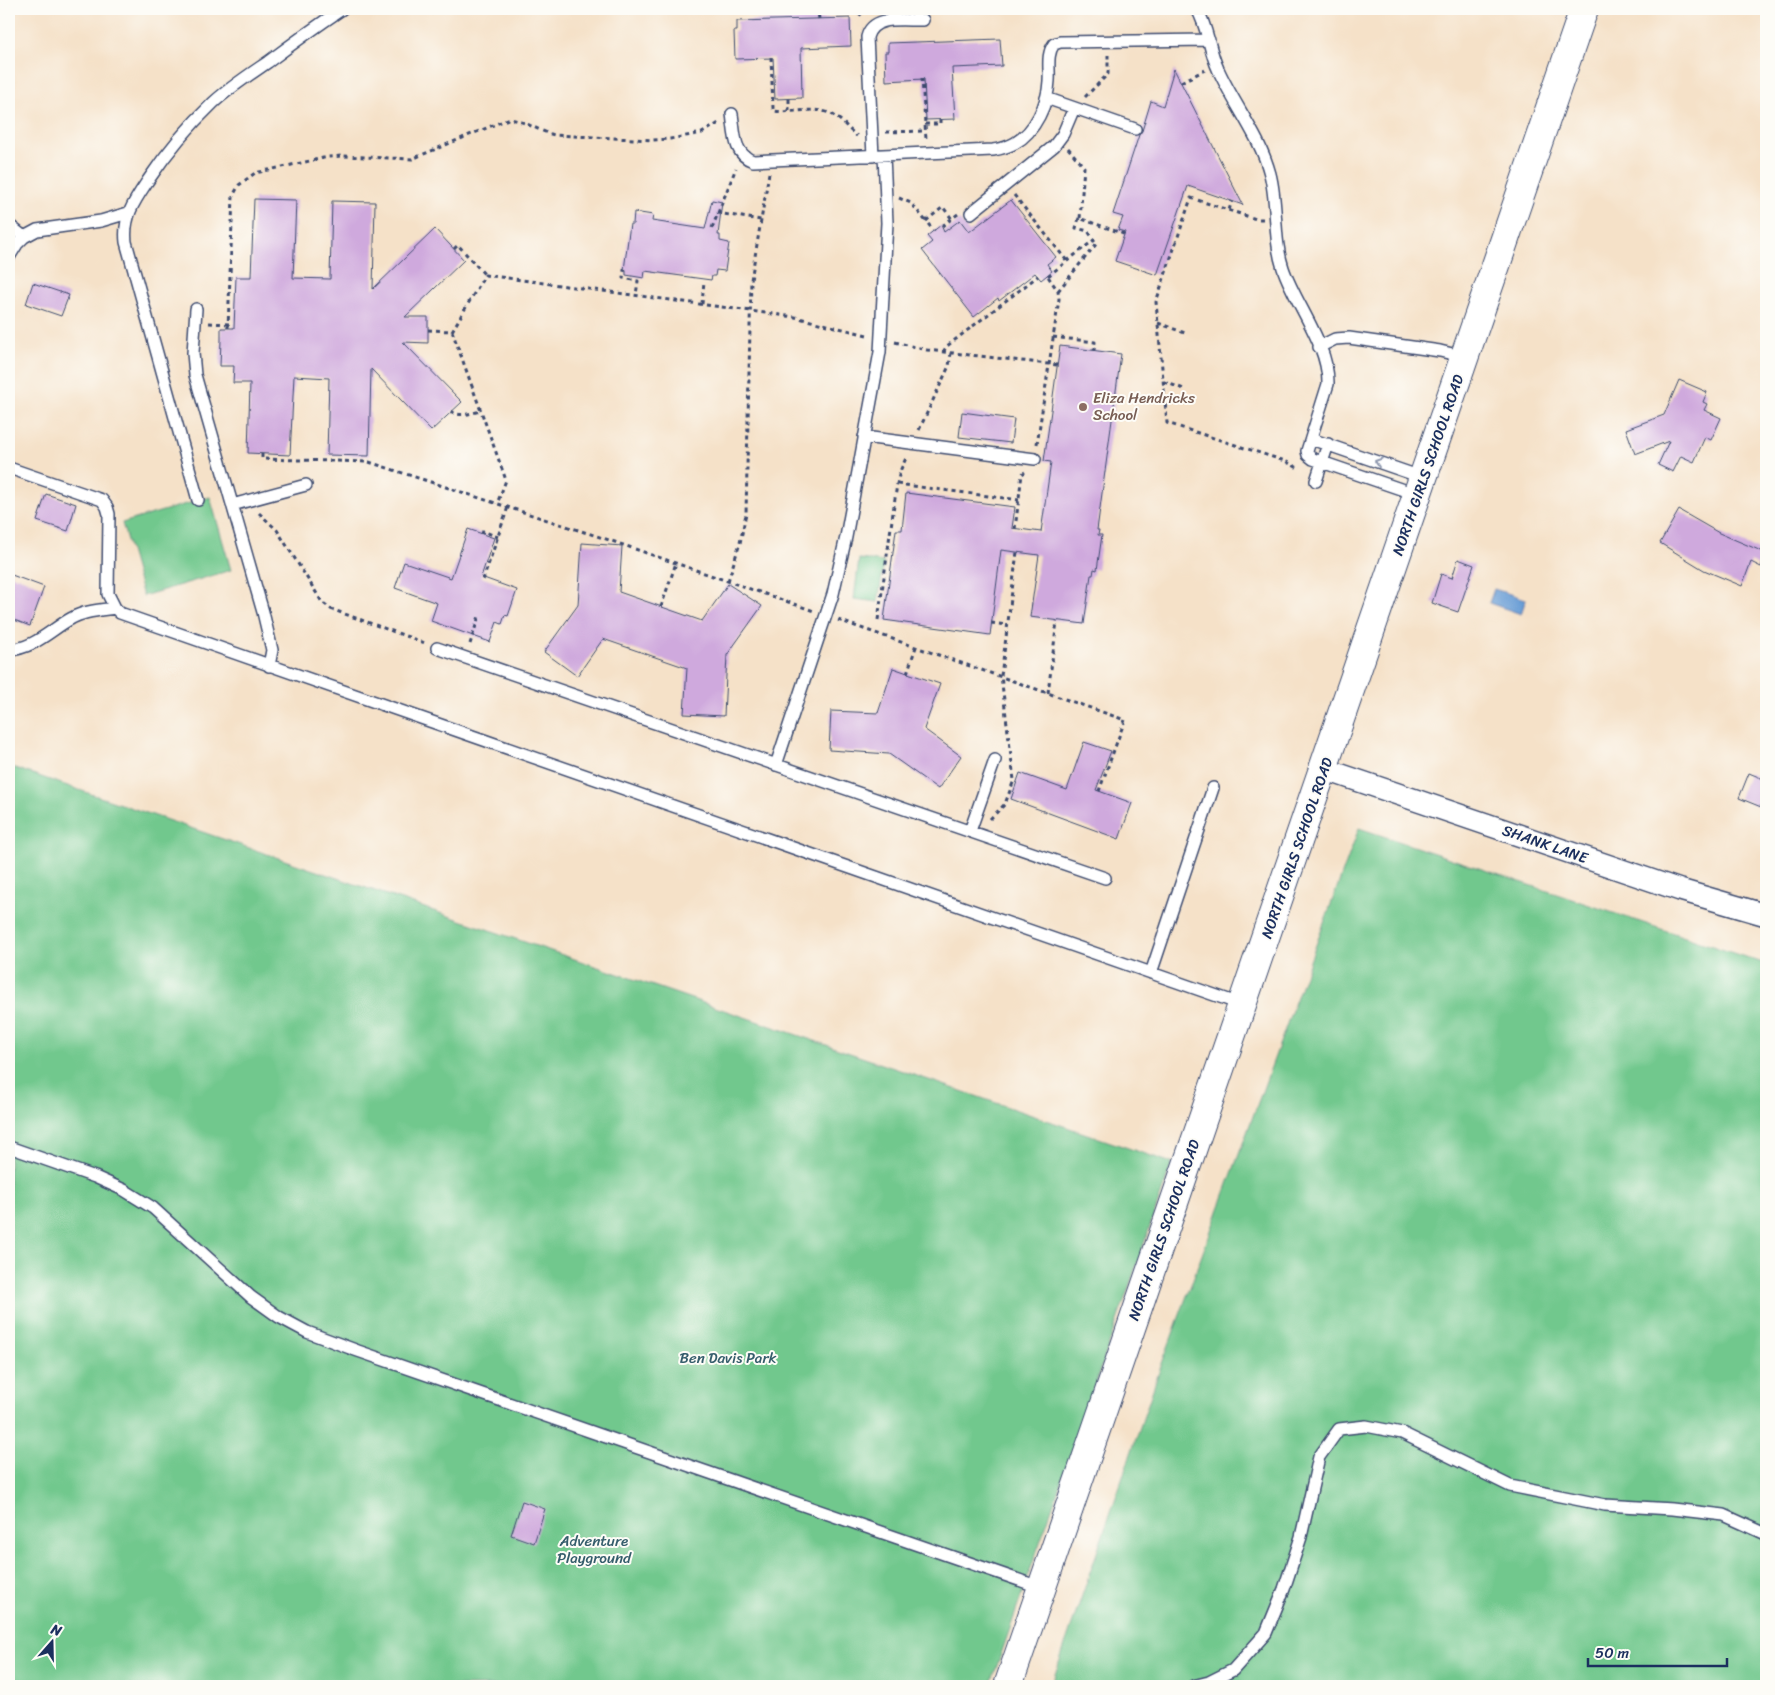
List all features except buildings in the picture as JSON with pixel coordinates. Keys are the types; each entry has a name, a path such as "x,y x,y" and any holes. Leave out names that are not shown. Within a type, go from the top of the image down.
{"main road":[{"name":"NORTH GIRLS SCHOOL ROAD","path":"1008,1686 1584,9"}],"street":[{"name":"SHANK LANE","path":"1324,769 1680,890 1766,916"}],"lane":[{"path":"198,500 126,242 125,233 128,214 158,166 178,140 214,102 342,9"},
{"path":"1197,9 1202,18 1216,65 1252,129 1266,161 1273,189 1278,245 1284,270 1319,346 1328,374 1328,384 1307,450 1308,455 1322,462 1421,487"},
{"path":"776,765 833,594 846,537 880,352 887,197 872,136 867,37 872,26 880,21 923,20"},
{"path":"732,114 737,147 742,155 754,161 993,150 1014,144 1030,130 1036,120 1046,98 1050,78 1049,55 1054,44 1060,42 1209,40"},
{"path":"1046,98 1135,130"},
{"path":"966,212 1049,151 1060,138 1074,108"},
{"path":"9,257 24,237 38,230 101,221 128,214"},
{"path":"9,225 24,237"},
{"path":"196,309 193,353 195,375 272,650 270,666"},
{"path":"1319,346 1335,339 1348,338 1440,351 1465,358"},
{"path":"864,437 1035,459"},
{"path":"1311,438 1421,487"},
{"path":"1317,478 1328,444"},
{"path":"9,468 102,500 109,514 108,594 114,608 120,613 1243,1005"},
{"path":"232,505 306,485"},
{"path":"9,650 36,642 73,618 114,608"},
{"path":"437,648 1105,878"},
{"path":"970,831 995,760"},
{"path":"1150,973 1213,788"},
{"path":"9,1147 95,1177 124,1190 153,1208 251,1297 279,1317 307,1332 1042,1588"},
{"path":"1194,1686 1209,1682 1232,1670 1266,1633 1284,1589 1301,1537 1319,1457 1339,1429 1366,1426 1402,1433 1510,1486 1605,1506 1672,1509 1724,1515 1766,1534"}],"path":[{"path":"819,19 818,12 858,12 872,26"},
{"path":"1074,108 1108,74 1107,41"},
{"path":"771,57 773,108 776,112 820,111 830,113 854,134 872,136 926,131"},
{"path":"1181,82 1216,65"},
{"path":"922,78 927,153"},
{"path":"789,99 789,111"},
{"path":"195,323 228,326 234,192 243,180 255,173 328,157 358,155 412,159 498,123 513,120 554,135 662,139 687,137 702,133 732,114"},
{"path":"925,124 940,124 940,120"},
{"path":"1058,291 1097,244 1088,231 1076,228 1080,219 1084,167 1060,138"},
{"path":"712,228 742,155"},
{"path":"728,581 742,536 748,500 751,280 772,160"},
{"path":"1007,199 1013,194 1067,261"},
{"path":"887,197 905,199 911,203 934,231"},
{"path":"1276,219 1256,219 1191,198 1156,302 1167,423 1285,461 1317,478"},
{"path":"1228,210 1232,201"},
{"path":"926,221 943,208 952,219"},
{"path":"942,226 966,212"},
{"path":"717,213 761,220"},
{"path":"1080,219 1124,234"},
{"path":"1016,529 1022,474 1035,459 1059,299 1058,291 1047,276 1094,240"},
{"path":"454,249 458,245 485,275 750,310 811,320 926,350 1057,365"},
{"path":"626,270 624,270 623,278 638,280 636,295"},
{"path":"452,331 485,275"},
{"path":"943,352 947,346 1038,276"},
{"path":"702,304 704,281"},
{"path":"1158,324 1185,333"},
{"path":"428,330 452,331"},
{"path":"452,331 506,480 497,504"},
{"path":"1053,337 1095,342 1094,350"},
{"path":"878,620 900,471 949,366 951,353"},
{"path":"1164,382 1184,389"},
{"path":"451,411 454,414 461,415 481,411"},
{"path":"262,454 262,459 369,462 676,563 1125,720 1099,791"},
{"path":"897,484 1019,500"},
{"path":"232,505 252,510 268,520 277,530 322,602 331,609 437,648"},
{"path":"483,580 508,507"},
{"path":"482,534 483,531 498,537"},
{"path":"970,831 992,817 1005,804 1014,780 1001,676 1017,552"},
{"path":"661,607 676,563"},
{"path":"465,657 479,616"},
{"path":"1048,693 1057,621"},
{"path":"992,623 1007,625"},
{"path":"907,673 916,647"}],"green space":[{"path":"210,497 231,570 143,596 122,523"},
{"path":"859,559 884,562 878,602 854,599"},
{"name":"Ben Davis Park","path":"9,766 1172,1163 990,1686 9,1686"},
{"path":"1359,828 1766,964 1766,1686 1051,1686 1160,1369"}],"water":[{"path":"1494,589 1526,599 1521,614 1489,603"}],"place":[{"name":"Eliza Hendricks School","path":"1083,407"}],"park label":[{"name":"Adventure Playground","path":"594,1550"}]}
